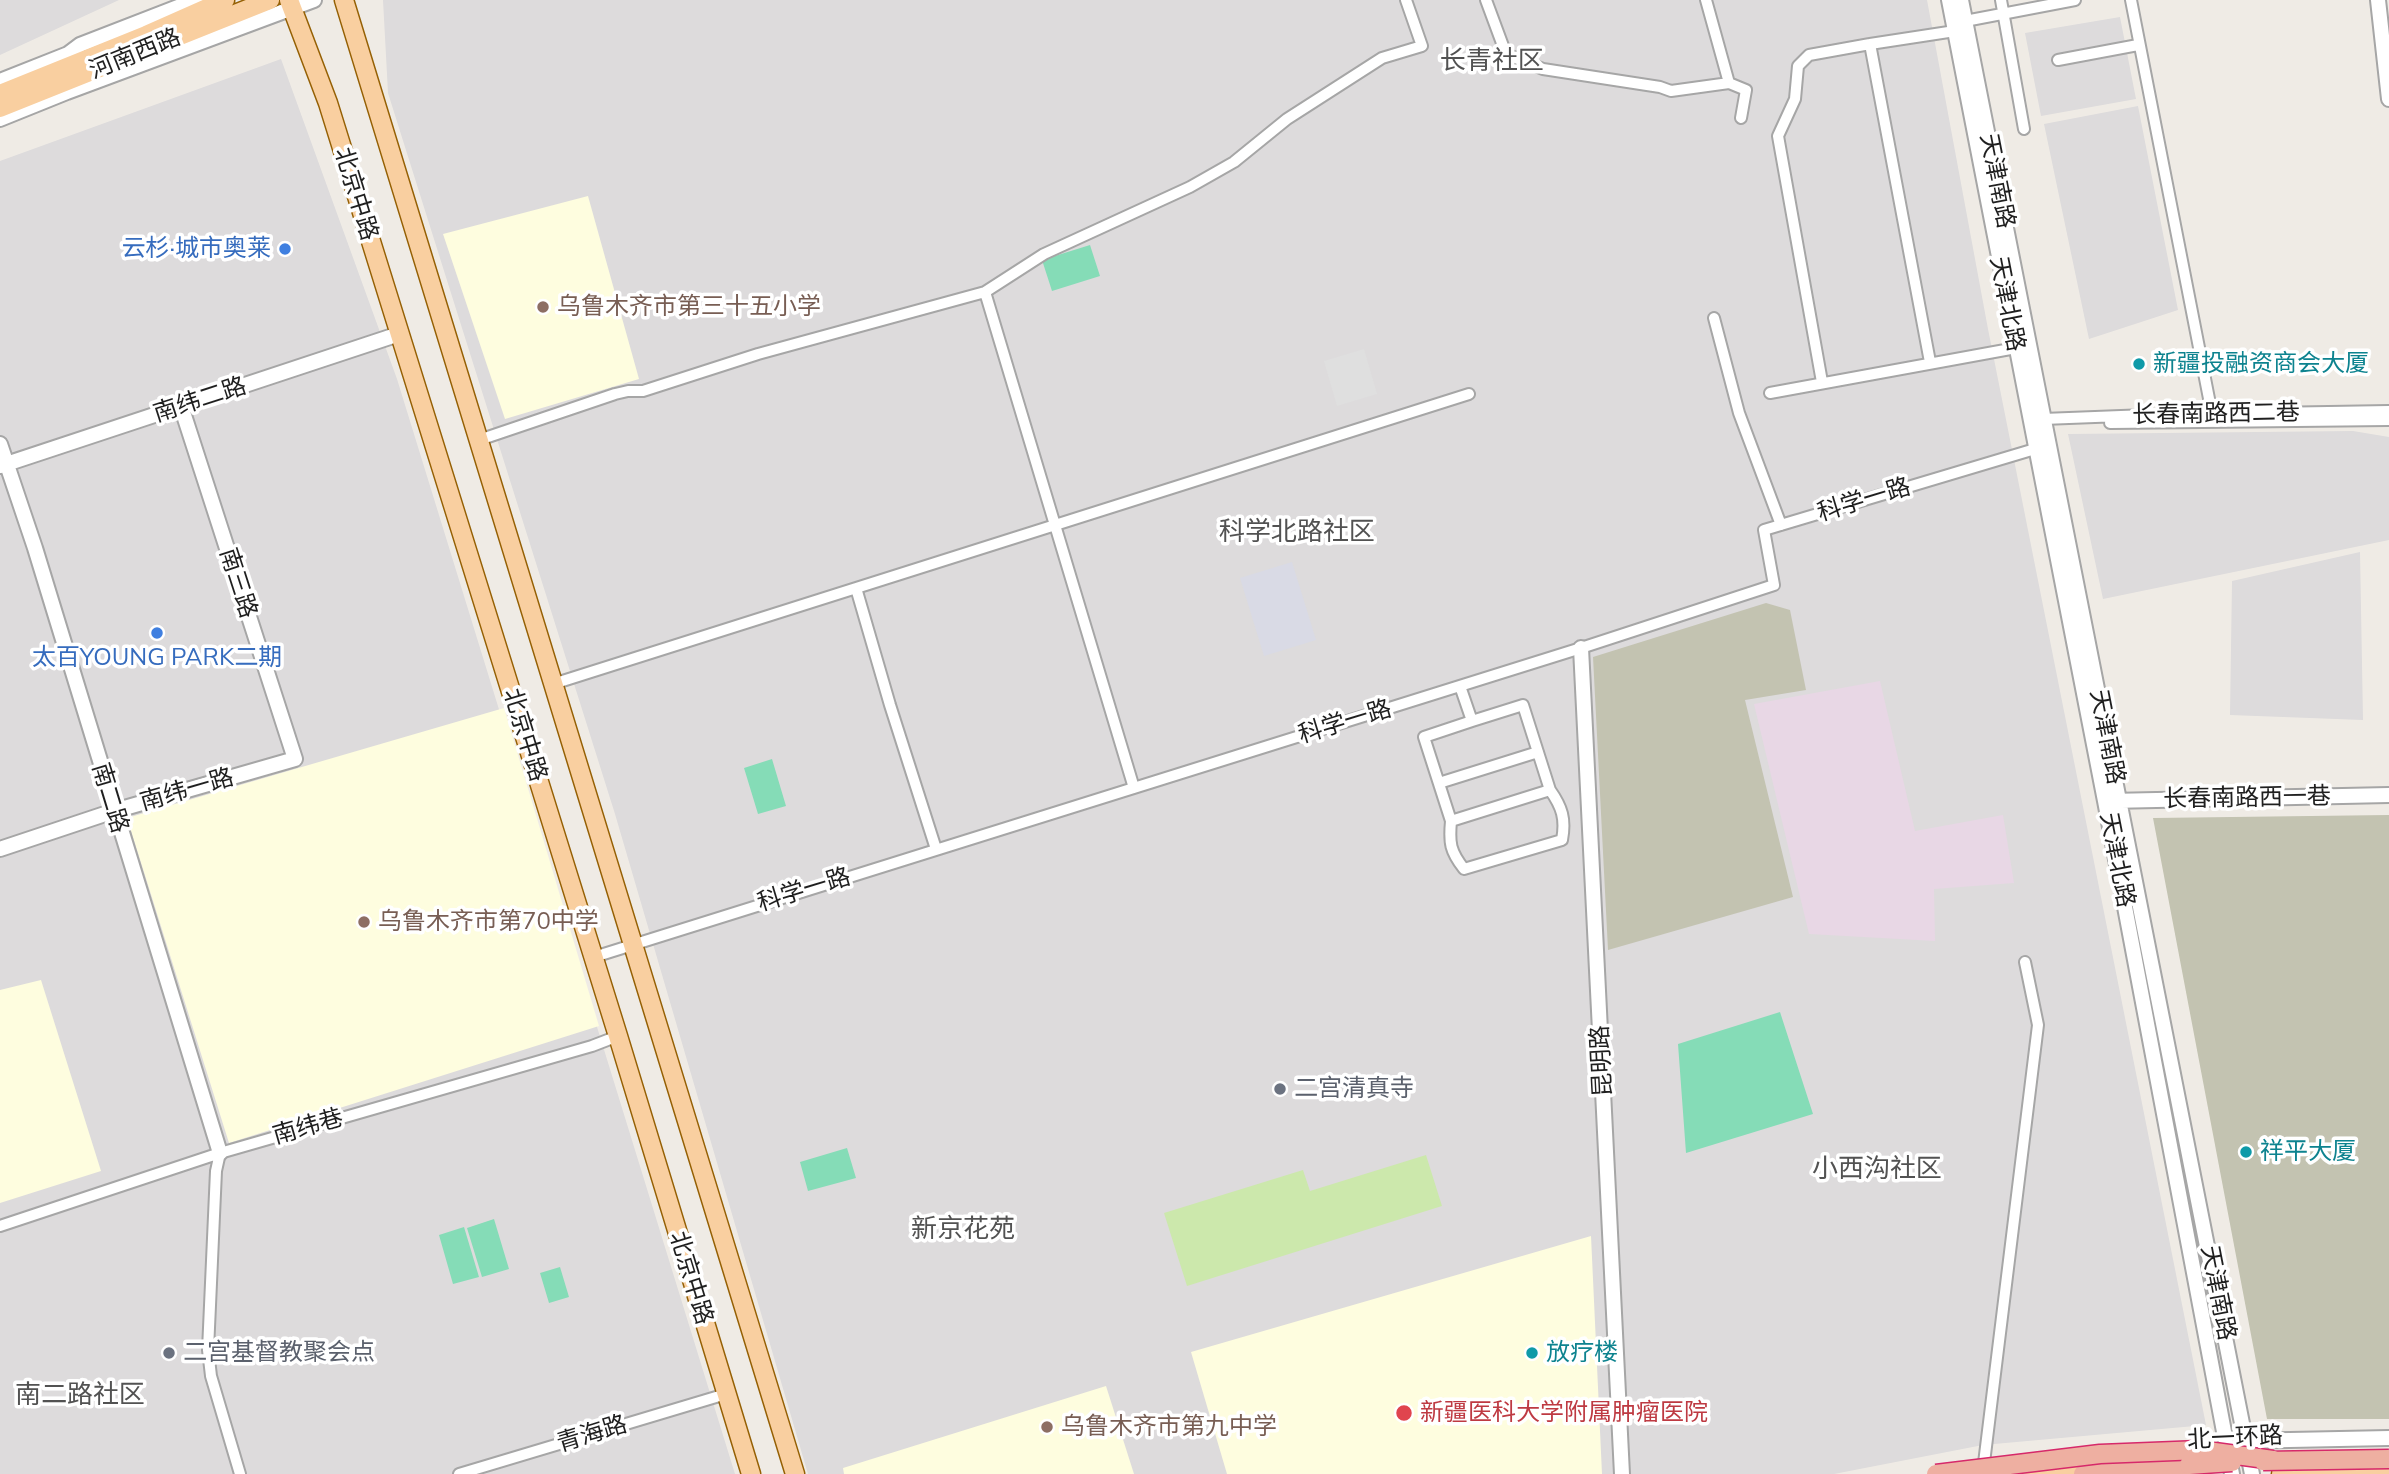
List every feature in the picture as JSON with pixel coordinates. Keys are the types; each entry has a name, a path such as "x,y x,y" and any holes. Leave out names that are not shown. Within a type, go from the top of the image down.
{"highway":[{"path":"1936,1474 2100,1454 2200,1450 2277,1467"},
{"name":"北一环路","path":"2083,1474 2143,1467 2277,1467 2389,1459"}],"main road":[{"name":"河南西路","path":"0,94 225,0"},
{"name":"河南西路","path":"0,108 270,0"},
{"name":"北京中路","path":"344,0 795,1474"},
{"name":"北京中路","path":"291,4 328,103 751,1474"},
{"path":"2022,1474 2230,1456 2248,1448 2389,1453"},
{"path":"2277,1467 2389,1470"}],"street":[{"path":"0,81 196,0"},
{"path":"0,119 291,4 314,0"},
{"path":"479,440 615,394 642,391 758,354 985,292 1044,254 1190,187 1223,169 1287,119 1382,58 1422,46 1406,0"},
{"path":"1486,0 1506,54 1543,69 1671,91 1729,83 1746,90 1741,118"},
{"path":"1706,0 1729,83"},
{"path":"1949,0 1960,26"},
{"name":"天津南路","path":"1961,0 1960,26 2016,313 2044,422 2068,578 2252,1474"},
{"path":"2001,0 2024,129"},
{"path":"1822,382 1778,136 1795,99 1798,66 1810,55 2075,0"},
{"path":"2131,0 2213,414"},
{"path":"2378,0 2389,99"},
{"path":"1870,44 1930,362"},
{"path":"2058,61 2138,45"},
{"path":"985,292 1134,788"},
{"name":"天津北路","path":"2016,313 2016,348 2035,449 2068,578"},
{"path":"1714,318 1740,413 1781,525"},
{"name":"南纬二路","path":"3,465 399,334"},
{"path":"1770,393 2016,348"},
{"path":"553,684 1469,394"},
{"name":"南三路","path":"181,406 295,760"},
{"name":"长春南路西二巷","path":"2044,422 2213,414 2389,411"},
{"name":"长春南路西二巷","path":"2044,422 2389,420"},
{"name":"南二路","path":"0,444 3,465 35,548 220,1153"},
{"name":"科学一路","path":"593,957 1581,648 1774,585 1764,530 2035,449"},
{"path":"856,588 936,849"},
{"name":"昆明路","path":"1581,648 1622,1474"},
{"path":"1460,686 1472,722"},
{"path":"1523,705 1550,790 1560,804 1566,824 1562,840 1464,869 1454,856 1449,841 1451,821 1424,737 1472,722 1523,705"},
{"path":"1439,783 1538,752"},
{"name":"南纬一路","path":"0,849 114,811 295,760"},
{"path":"1451,821 1550,790"},
{"name":"长春南路西一巷","path":"2113,801 2389,795"},
{"name":"天津北路","path":"2113,801 2230,1456"},
{"path":"1982,1474 2038,1026 2025,962"},
{"name":"南纬巷","path":"0,1226 220,1153 592,1046 618,1036"},
{"path":"220,1153 216,1171 208,1350 211,1376 240,1474"},
{"name":"青海路","path":"459,1474 726,1394"},
{"path":"2248,1448 2389,1438"}],"shaded area":[{"path":"0,0 119,0 0,55"},
{"path":"383,0 1927,0 1988,329 2206,1425 1983,1445 1834,1474 808,1474 615,814 388,93"},
{"path":"2120,17 2136,99 2041,116 2025,33"},
{"path":"281,59 397,379 735,1474 0,1474 0,161"},
{"path":"2138,106 2178,310 2089,339 2044,124"},
{"name":"乌鲁木齐市第三十五小学","path":"588,196 639,379 505,419 443,234"},
{"path":"1364,349 1377,394 1337,406 1324,361"},
{"path":"2353,431 2389,437 2389,540 2103,599 2068,434"},
{"path":"2360,552 2363,720 2230,715 2232,581"},
{"path":"1292,562 1316,640 1264,656 1240,578"},
{"path":"1766,603 1790,610 1806,690 1745,700 1793,897 1608,950 1593,657"},
{"path":"1880,681 1915,831 2003,815 2014,883 1934,889 1935,941 1809,934 1754,704"},
{"name":"乌鲁木齐市第70中学","path":"504,708 599,1026 229,1143 127,818"},
{"path":"2389,815 2389,1419 2267,1419 2153,818"},
{"path":"41,980 101,1171 0,1203 0,990"},
{"name":"新疆医科大学附属肿瘤医院","path":"1591,1236 1602,1474 1227,1474 1191,1352"},
{"name":"乌鲁木齐市第九中学","path":"1106,1386 1134,1474 844,1474 843,1468"}],"green space":[{"path":"1090,245 1100,276 1052,291 1042,260"},
{"path":"772,759 786,806 758,814 744,768"},
{"path":"1780,1012 1813,1114 1686,1153 1678,1044"},
{"path":"847,1148 856,1178 808,1191 800,1162"},
{"path":"1426,1155 1442,1206 1187,1286 1164,1213 1303,1170 1310,1191"},
{"path":"494,1219 509,1269 482,1277 467,1228"},
{"path":"464,1227 479,1277 453,1284 439,1235"},
{"path":"560,1267 569,1297 549,1303 540,1273"}],"place":[{"name":"云杉·城市奥莱","path":"285,249"},
{"name":"乌鲁木齐市第三十五小学","path":"543,307"},
{"name":"新疆投融资商会大厦","path":"2139,364"},
{"name":"太百YOUNG PARK二期","path":"157,633"},
{"name":"乌鲁木齐市第70中学","path":"364,922"},
{"name":"二宫清真寺","path":"1280,1089"},
{"name":"祥平大厦","path":"2246,1152"},
{"name":"二宫基督教聚会点","path":"169,1353"},
{"name":"放疗楼","path":"1532,1353"},
{"name":"新疆医科大学附属肿瘤医院","path":"1404,1413"},
{"name":"乌鲁木齐市第九中学","path":"1047,1427"}],"district":[{"name":"长青社区","path":"1492,61"},
{"name":"科学北路社区","path":"1297,532"},
{"name":"小西沟社区","path":"1877,1169"},
{"name":"新京花苑","path":"963,1229"},
{"name":"南二路社区","path":"80,1395"}]}
